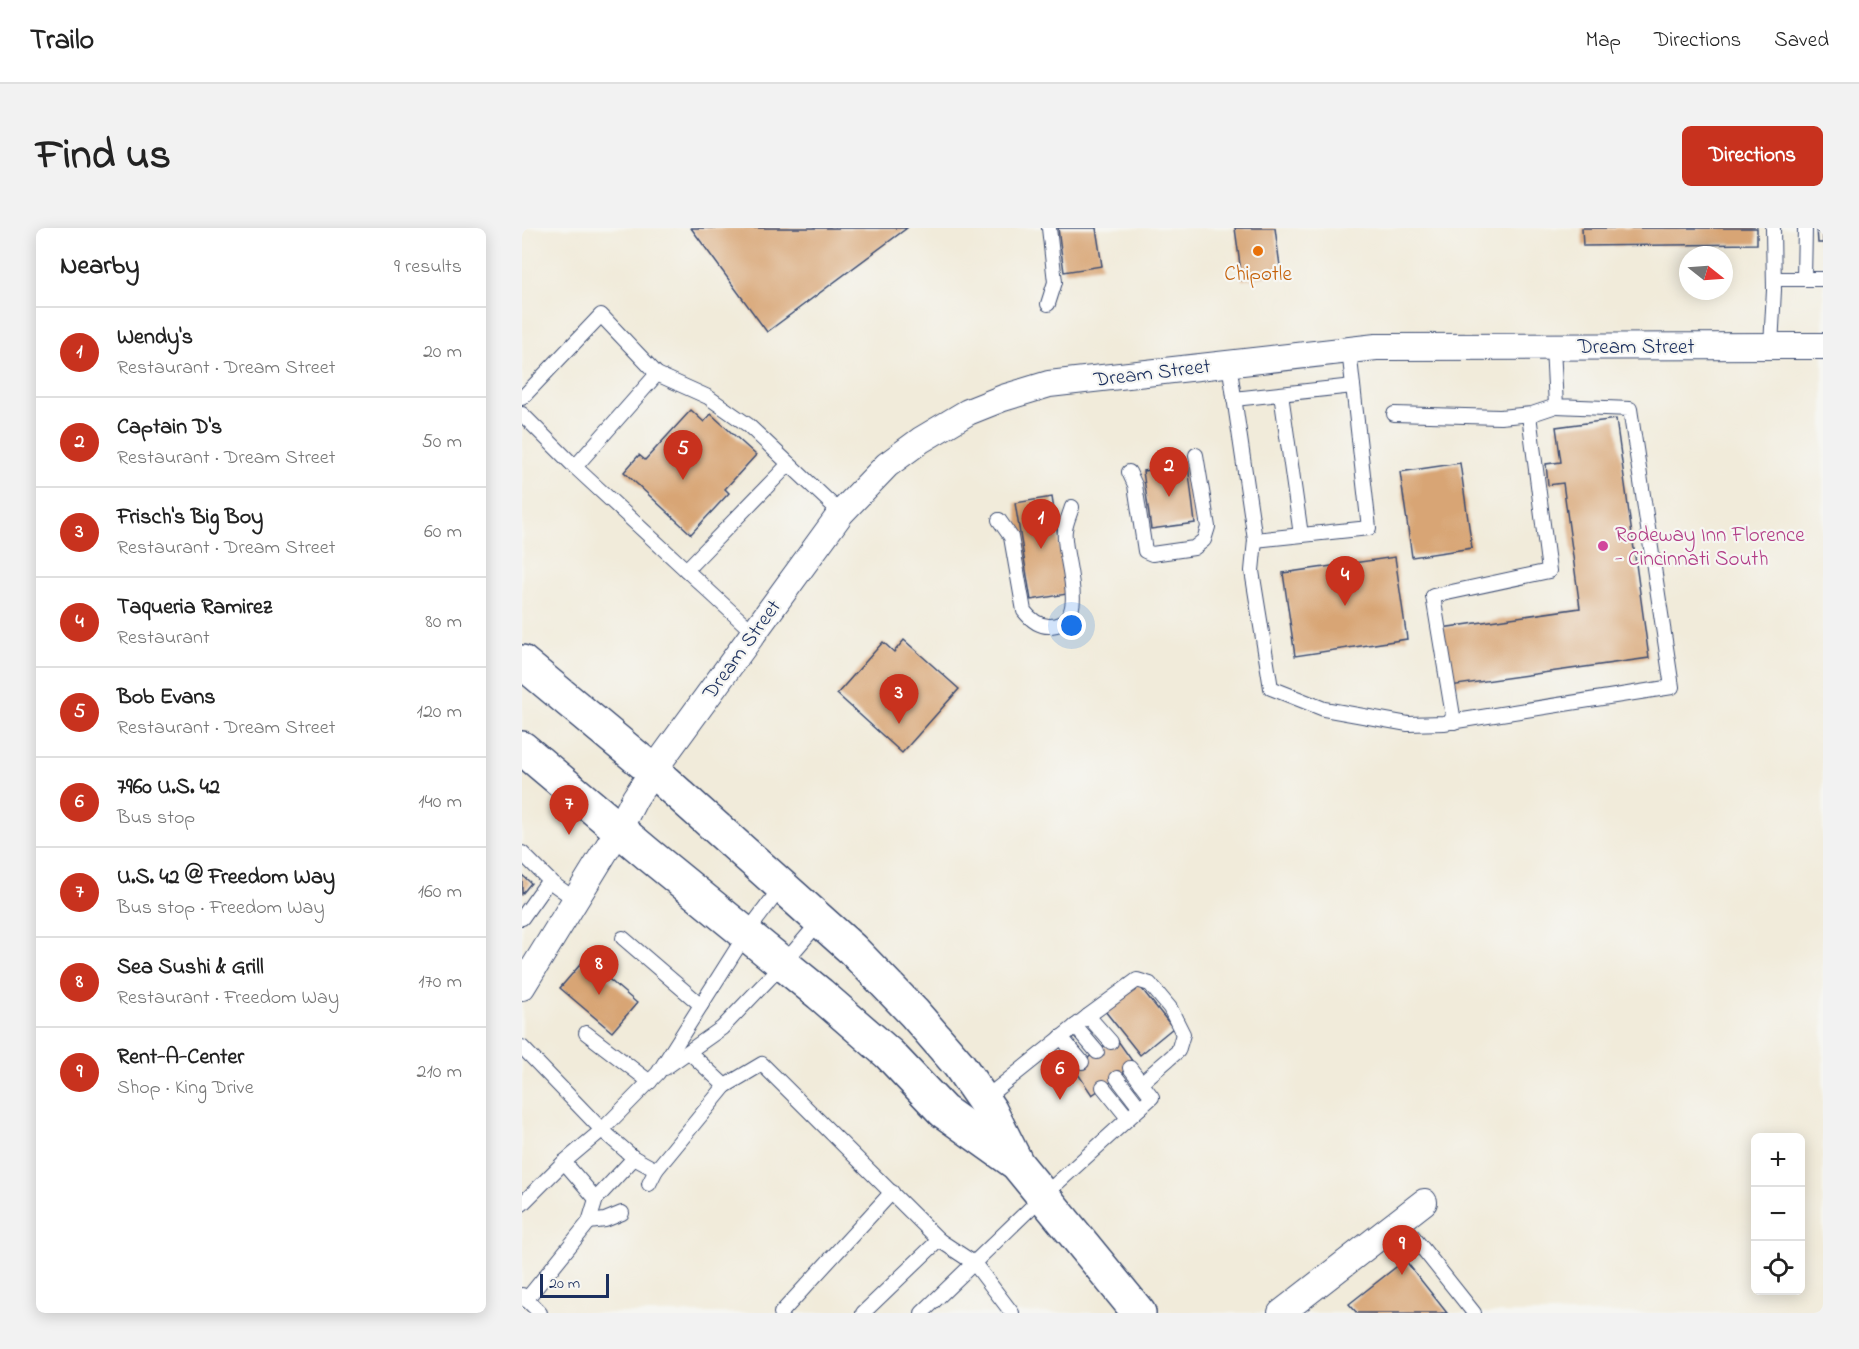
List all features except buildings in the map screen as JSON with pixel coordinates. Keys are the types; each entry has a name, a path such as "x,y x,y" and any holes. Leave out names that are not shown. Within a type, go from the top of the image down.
{"main road":[{"path":"522,662 653,771 820,920 852,949 914,1013 958,1065 990,1110 1017,1164 1139,1313"},
{"path":"522,748 889,1054 943,1111 1017,1164"}],"street":[{"name":"Dream Street","path":"522,987 653,771 841,513 887,465 921,440 968,412 1049,384 1376,347 1823,346"},
{"path":"1281,1313 1424,1202"}],"lane":[{"path":"1048,304 1055,282 1049,228"},
{"path":"1771,346 1774,279 1773,228"},
{"path":"1804,279 1805,228"},
{"path":"1774,279 1823,279"},
{"path":"522,398 601,315 657,374 708,397 748,425 841,513"},
{"path":"1553,347 1556,406"},
{"path":"1255,540 1369,528 1349,350"},
{"path":"1229,363 1255,540 1252,571 1271,688 1324,709 1408,724 1454,722 1672,687 1630,409 1556,406 1529,415 1500,417 1394,414"},
{"path":"575,467 657,374"},
{"path":"1234,399 1353,386"},
{"path":"1281,394 1301,535"},
{"path":"522,414 575,467 753,632"},
{"path":"1454,722 1433,596 1549,571 1529,415"},
{"path":"1129,472 1135,485 1144,551 1152,554 1194,548 1204,540 1208,527 1196,455"},
{"path":"686,570 789,464"},
{"path":"999,520 1011,537 1024,610 1031,620 1045,626 1058,625 1069,618 1073,604 1064,531 1072,507"},
{"path":"524,860 576,900"},
{"path":"522,918 549,880"},
{"path":"654,1077 746,934 782,886"},
{"path":"522,1203 564,1162 602,1130 654,1077 722,1028 783,964 820,920"},
{"path":"622,938 702,1005"},
{"path":"983,1100 1075,1026 1137,981 1150,984 1170,1008 1183,1034 1178,1051 1141,1083"},
{"path":"1088,1016 1111,1042"},
{"path":"1075,1026 1097,1052"},
{"path":"585,1033 654,1077"},
{"path":"1061,1037 1082,1062"},
{"path":"522,1047 602,1130 634,1158 656,1170"},
{"path":"689,1052 725,1086"},
{"path":"649,1184 656,1170 725,1086 762,1064 939,1240 974,1263 1012,1313"},
{"path":"922,1313 1043,1196 1152,1097 1130,1068"},
{"path":"1117,1078 1140,1108"},
{"path":"1103,1087 1128,1118"},
{"path":"540,1313 524,1297 590,1222 596,1198 634,1158"},
{"path":"564,1162 596,1198"},
{"path":"781,1313 892,1192"},
{"path":"590,1222 605,1220 622,1213"},
{"path":"1400,1220 1474,1313"},
{"path":"863,1313 939,1240"}],"place":[{"name":"Chipotle","path":"1258,251"},
{"name":"Bob Evans","path":"683,480"},
{"name":"Captain D's","path":"1169,497"},
{"name":"Rodeway Inn Florence - Cincinnati South","path":"1603,546"},
{"name":"Wendy's","path":"1041,549"},
{"name":"Taqueria Ramirez","path":"1345,606"},
{"name":"Frisch's Big Boy","path":"899,724"},
{"name":"U.S. 42 @ Freedom Way","path":"569,835"},
{"name":"Sea Sushi & Grill","path":"599,995"},
{"name":"7960 U.S. 42","path":"1060,1100"},
{"name":"Rent-A-Center","path":"1402,1275"}]}
